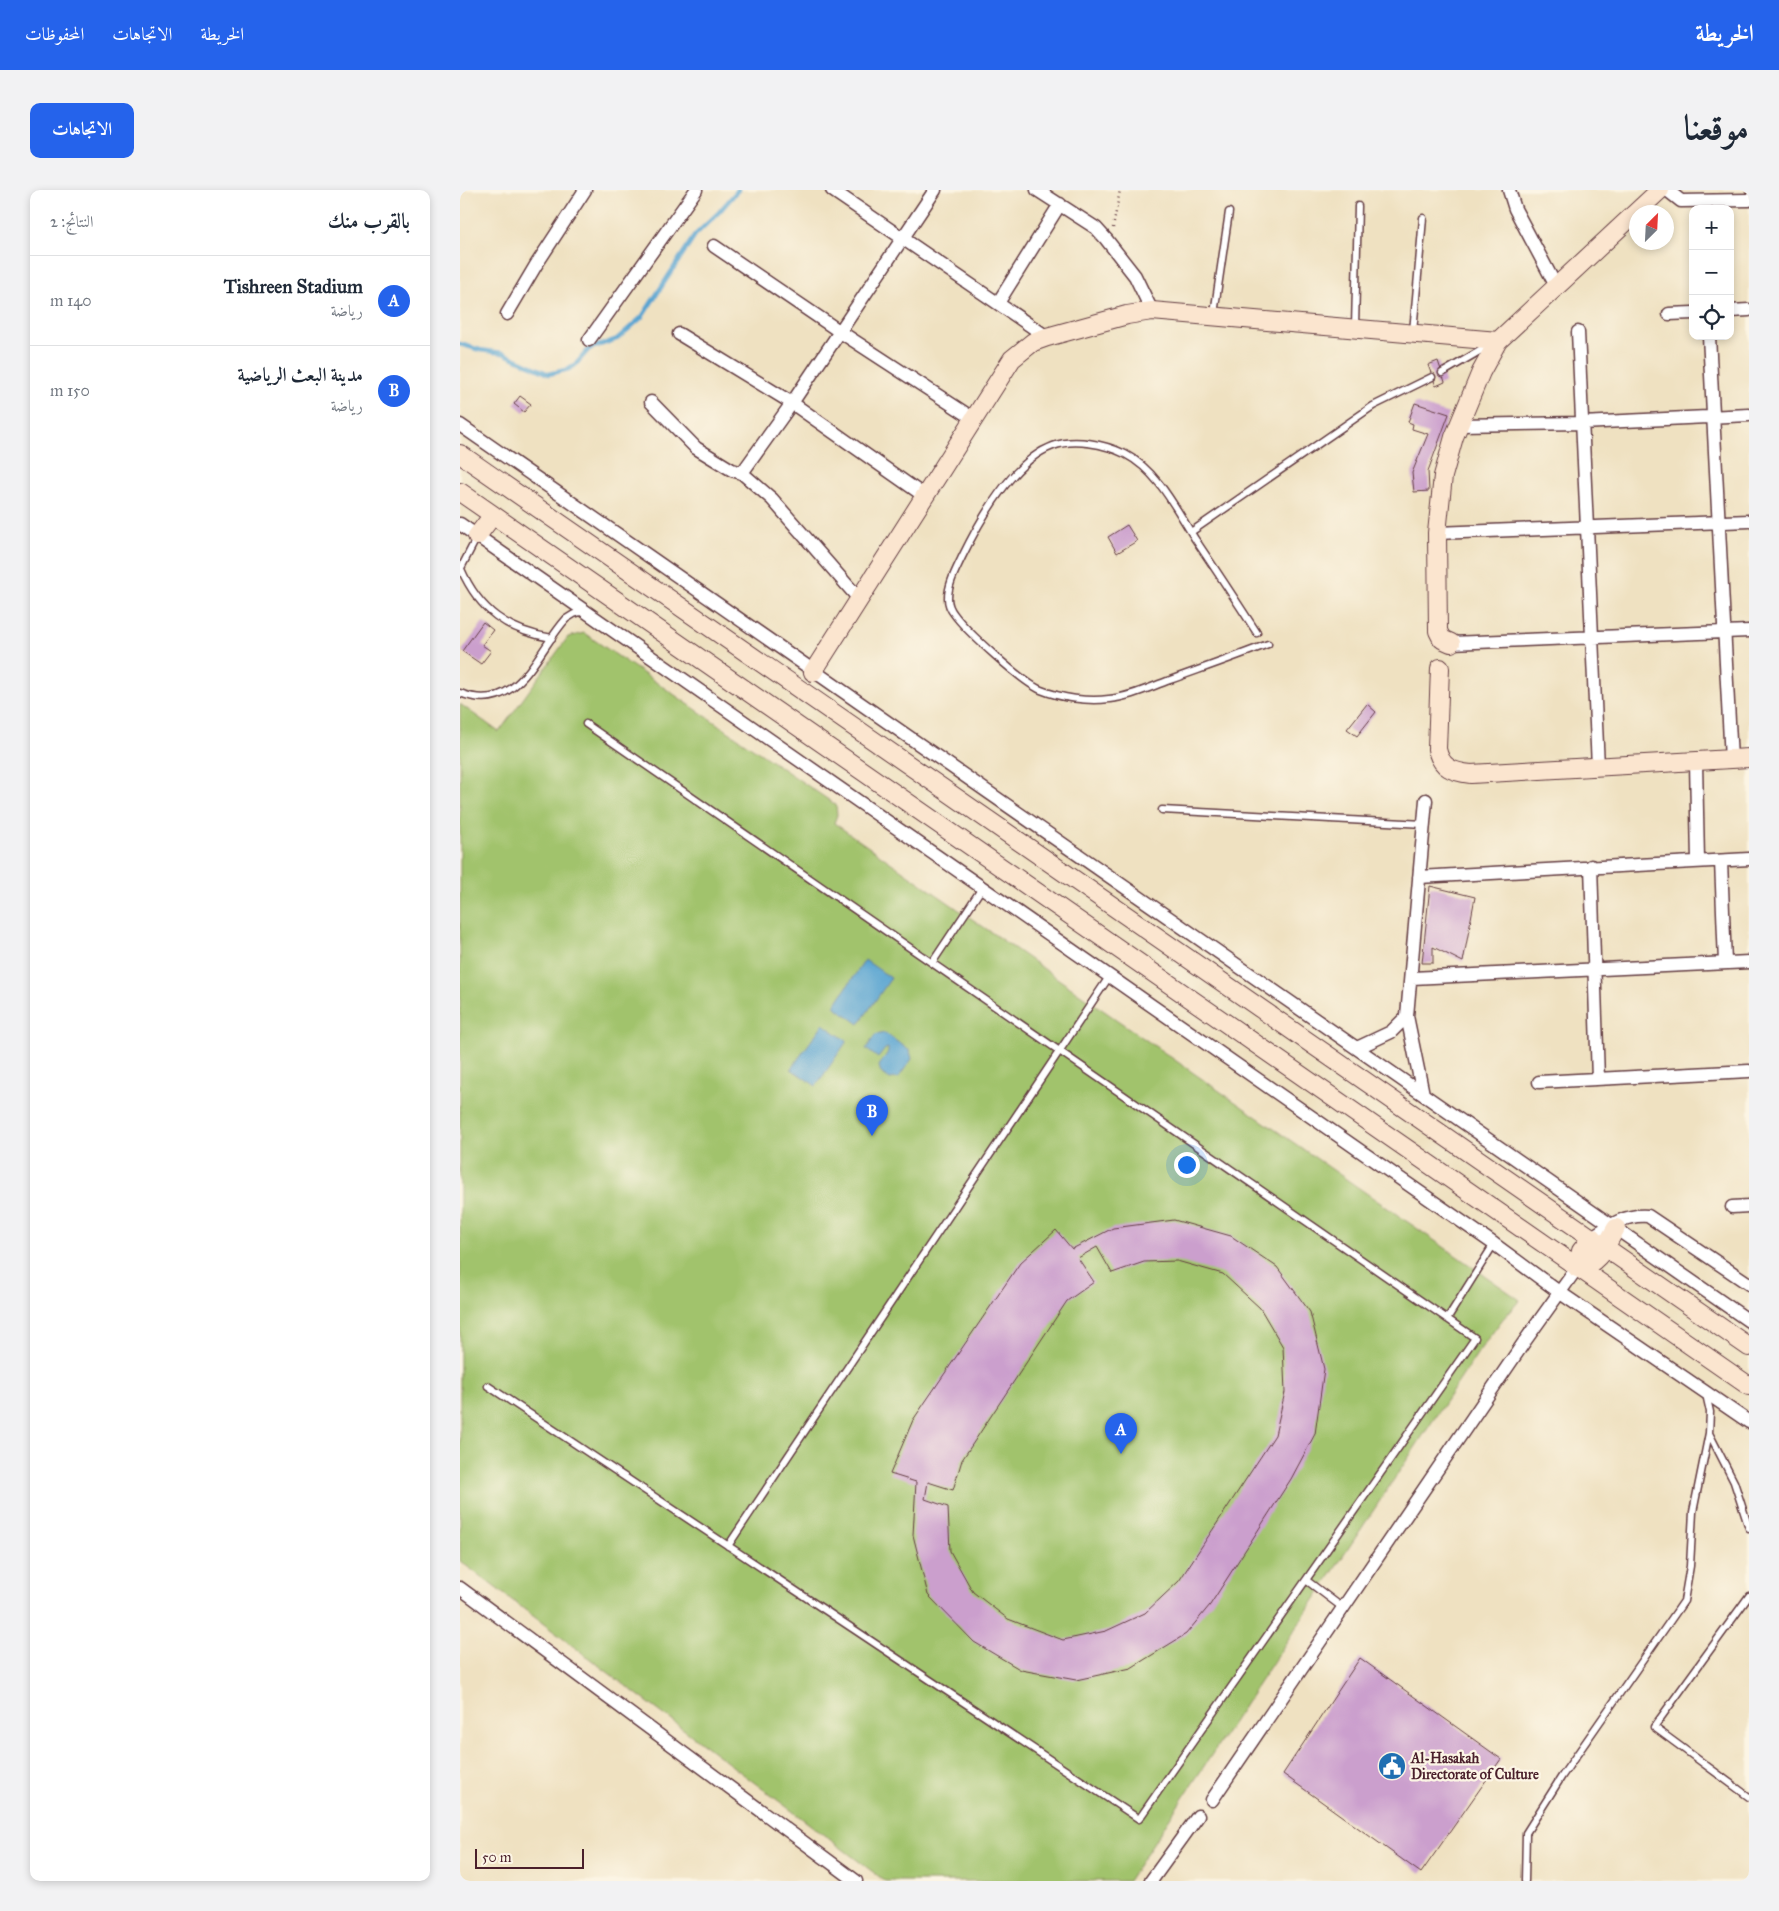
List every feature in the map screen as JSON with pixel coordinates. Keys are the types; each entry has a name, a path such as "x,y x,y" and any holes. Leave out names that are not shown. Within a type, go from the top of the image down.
{"main road":[{"path":"1451,643 1442,639 1438,631 1437,533 1443,476 1450,447 1485,363 1498,341 1660,190"},
{"path":"813,672 1012,359 1033,342 1127,315 1152,311 1498,341"},
{"path":"460,454 1749,1346"},
{"path":"460,492 1749,1386"},
{"path":"477,536 493,515"},
{"path":"1440,668 1437,749 1439,759 1452,771 1471,774 1749,758"},
{"path":"1578,1268 1592,1264 1598,1259 1598,1242 1614,1226"}],"street":[{"path":"507,314 536,265 586,190"},
{"path":"589,340 696,190"},
{"path":"832,190 1047,337"},
{"path":"742,473 792,403 935,190"},
{"path":"1038,190 1096,228 1135,276 1152,311"},
{"path":"1509,190 1514,209 1556,286"},
{"path":"1667,190 1681,201 1749,200"},
{"path":"998,303 1060,204"},
{"path":"714,246 839,331 974,419"},
{"path":"1734,311 1749,310"},
{"path":"1669,314 1689,313"},
{"path":"1578,332 1598,767"},
{"path":"679,334 792,403 926,497"},
{"path":"1709,340 1731,760"},
{"path":"652,402 696,448 732,470 742,473 772,499 860,600"},
{"path":"1459,424 1582,423 1749,415"},
{"path":"460,425 1749,1321"},
{"path":"1437,533 1749,521"},
{"path":"460,524 1494,1244 1559,1292 1749,1422"},
{"path":"1451,643 1749,631"},
{"path":"1696,762 1698,861"},
{"path":"1423,1094 1407,1016 1412,978 1426,800"},
{"path":"1420,877 1591,866 1749,859"},
{"path":"1721,861 1725,963"},
{"path":"1591,866 1598,1079"},
{"path":"1412,978 1749,962"},
{"path":"1356,1048 1391,1032 1407,1016"},
{"path":"1539,1082 1749,1071"},
{"path":"1732,1207 1749,1206"},
{"path":"1614,1226 1629,1217 1638,1215 1648,1216 1749,1284"},
{"path":"1212,1800 1559,1292 1578,1268"},
{"path":"460,1588 856,1881"},
{"path":"1151,1881 1198,1816"}],"lane":[{"path":"1355,328 1358,206"},
{"path":"1214,316 1229,212"},
{"path":"1413,333 1423,218"},
{"path":"1442,373 1498,341"},
{"path":"1190,532 1373,406 1432,377"},
{"path":"1257,633 1156,481 1135,460 1115,450 1086,444 1067,443 1052,446 1039,453 1015,475 991,505 972,537 949,588 949,605 964,627 1022,678 1040,690 1069,697 1100,700 1125,697 1268,644"},
{"path":"477,536 460,569 475,595 496,617 522,632 552,638"},
{"path":"460,694 481,698 495,696 508,691 519,683 528,672 566,619 584,611"},
{"path":"488,1386 1139,1820 1475,1338 586,724"},
{"path":"1162,810 1424,824"},
{"path":"932,963 982,888"},
{"path":"728,1546 1058,1050 1109,977"},
{"path":"1447,1319 1494,1244"},
{"path":"1525,1881 1526,1834 1562,1776 1684,1601 1690,1566 1693,1512 1709,1433 1710,1412 1706,1392"},
{"path":"1709,1433 1734,1482 1749,1528"},
{"path":"1306,1580 1343,1608"},
{"path":"1749,1596 1654,1727 1749,1797"}],"path":[{"path":"1106,239 1112,229 1120,190"}],"green space":[{"path":"584,633 836,805 837,815 834,823 1520,1300 1479,1351 1128,1881 885,1881 460,1561 460,704 499,732 568,637"}],"water":[{"path":"865,960 891,978 859,1024 834,1006"},
{"path":"823,1024 847,1041 816,1086 791,1069"},
{"path":"885,1033 910,1051 912,1059 898,1078 890,1079 881,1073 879,1066 888,1052 888,1048 878,1058 866,1049 875,1035"}],"building":[{"path":"1438,361 1445,382 1436,386 1428,365"},
{"path":"520,396 531,404 524,412 514,404"},
{"path":"1415,403 1449,414 1428,471 1429,491 1414,492 1412,473 1428,434 1412,429 1413,424 1408,422"},
{"path":"1127,525 1137,541 1117,553 1108,537"},
{"path":"483,622 493,630 482,645 491,651 481,664 462,651"},
{"path":"1367,704 1376,712 1357,736 1347,729"},
{"path":"1430,886 1475,897 1463,962 1433,947 1433,963 1422,963"},
{"path":"1174,1220 1231,1236 1277,1267 1310,1312 1324,1369 1315,1434 1291,1479 1210,1605 1186,1634 1131,1668 1076,1680 1021,1670 974,1642 928,1595 913,1535 916,1482 890,1474 913,1420 1020,1263 1056,1230 1072,1249 1113,1228","holes":["1097,1247 1112,1273 1144,1262 1177,1261 1223,1274 1260,1308 1283,1347 1285,1392 1275,1435 1179,1581 1145,1613 1106,1631 1063,1640 1008,1619 973,1592 950,1551 948,1507 925,1499 928,1482 953,1490 962,1460 1067,1301 1094,1282 1078,1258"]},
{"name":"Al-Hasakah Directorate of Culture","path":"1360,1658 1501,1759 1421,1873 1283,1774"}],"waterway":[{"path":"460,344 480,350 503,353 549,374 569,369 589,349 617,339 642,317 695,235 738,190"}],"place":[{"name":"مدينة البعث الرياضية","path":"872,1136"},
{"name":"Tishreen Stadium","path":"1121,1454"},
{"name":"Al-Hasakah Directorate of Culture","path":"1392,1766"}]}
